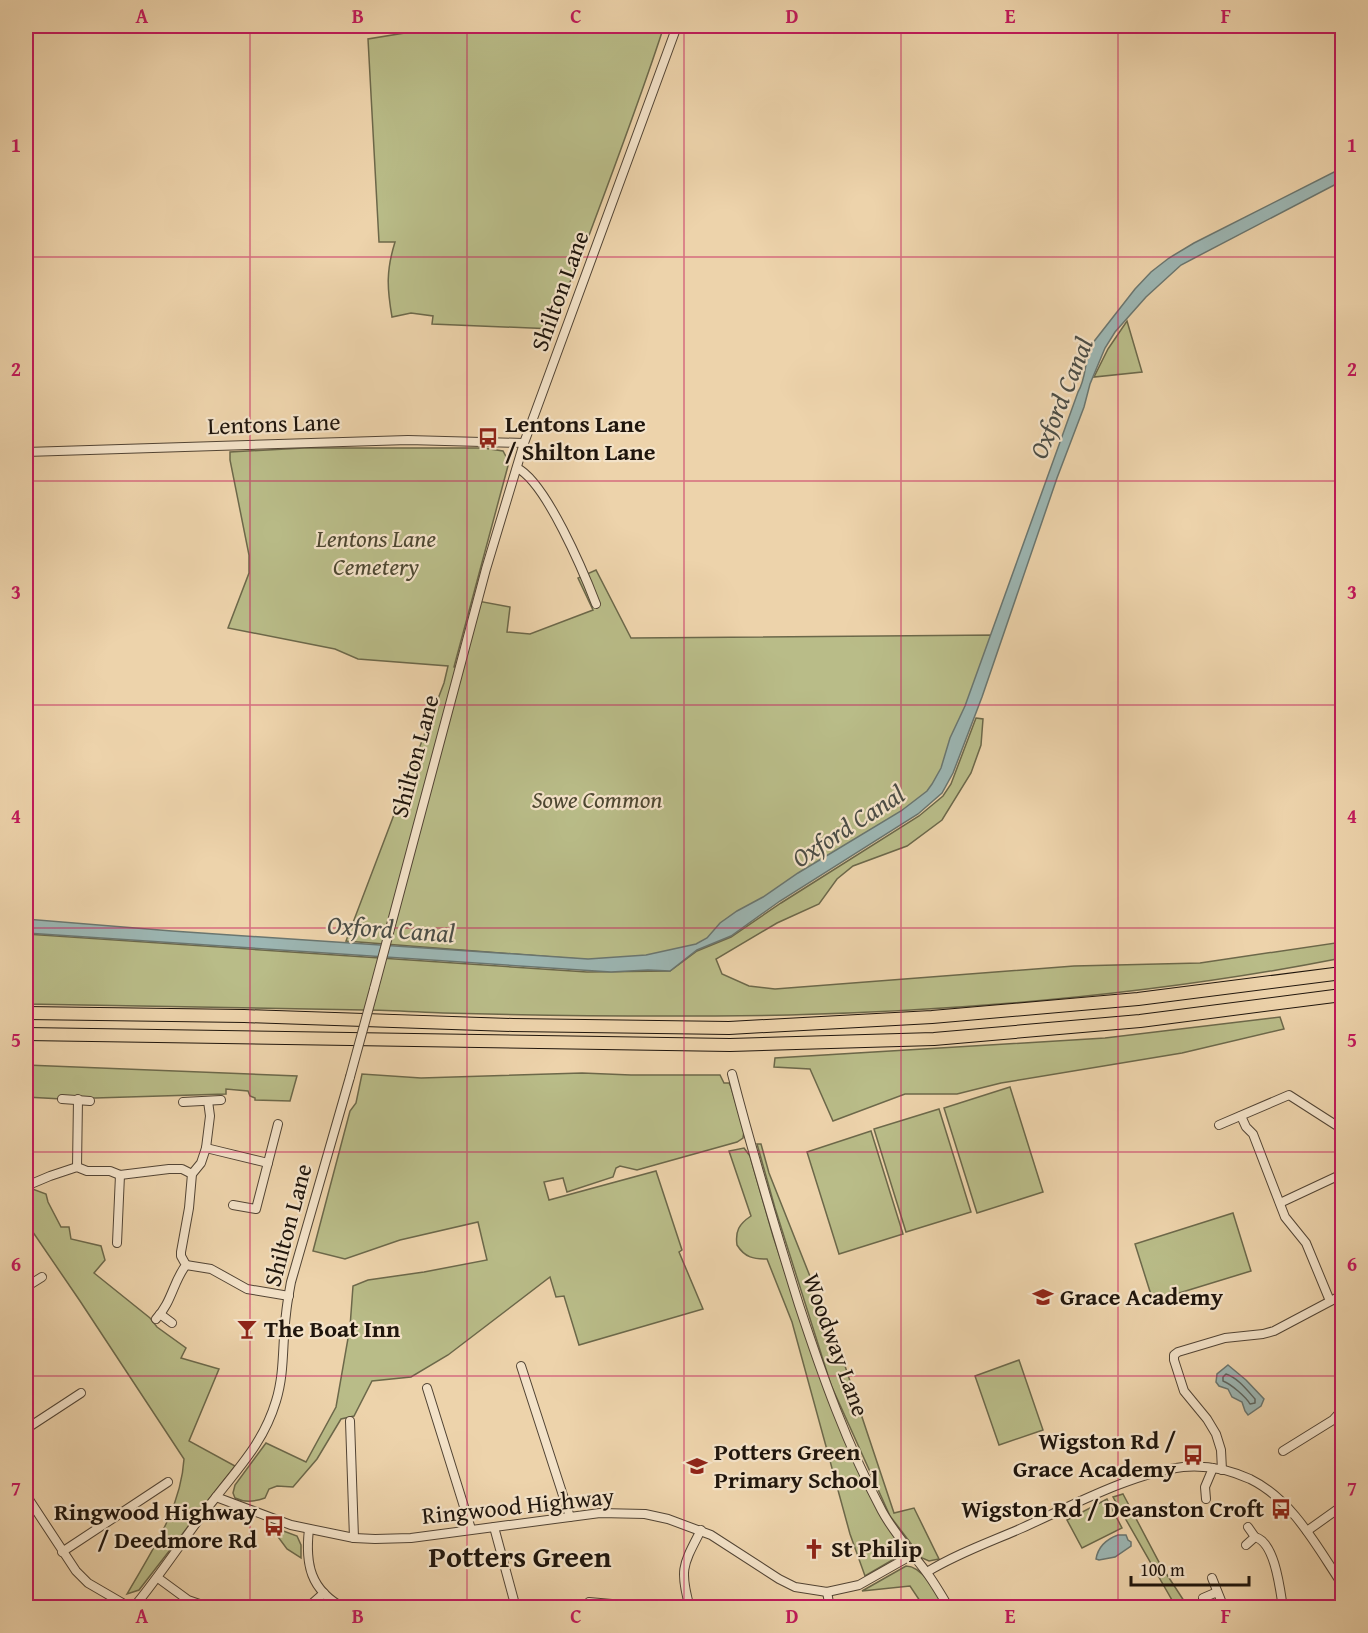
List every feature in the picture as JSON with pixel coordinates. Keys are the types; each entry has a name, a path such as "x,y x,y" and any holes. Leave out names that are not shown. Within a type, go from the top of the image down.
{"highway":[{"path":"26,1013 729,1028 932,1017 1138,999 1342,974"},
{"path":"26,1034 742,1045 934,1039 1140,1021 1342,995"}],"street":[{"name":"Shilton Lane","path":"132,1608 158,1578 216,1497 252,1454 272,1415 283,1367 291,1282 350,1077 486,569 524,443 677,26"},
{"name":"Lentons Lane","path":"26,452 408,440 524,443"},
{"path":"517,468 531,477 563,530 596,604"},
{"name":"Woodway Lane","path":"732,1074 776,1233 828,1389 861,1468 883,1513 912,1555 927,1572 949,1608"},
{"path":"1219,1125 1289,1095 1342,1129"},
{"path":"62,1099 90,1101"},
{"path":"78,1099 78,1167"},
{"path":"183,1101 221,1100"},
{"path":"186,1265 181,1256 192,1174 201,1163 206,1148 210,1116 208,1101"},
{"path":"1242,1116 1246,1127 1253,1134 1286,1219 1306,1244 1330,1301"},
{"path":"233,1204 256,1209 278,1124"},
{"path":"206,1148 268,1163"},
{"path":"31,1184 78,1167 87,1171 110,1171 120,1175 169,1169 182,1169 192,1174"},
{"path":"1280,1203 1342,1174"},
{"path":"117,1243 120,1175"},
{"path":"186,1265 211,1269 247,1289 289,1296"},
{"path":"172,1323 158,1317 170,1299 180,1273 186,1265"},
{"path":"26,1287 42,1277"},
{"path":"1206,1499 1205,1487 1218,1469 1221,1450 1215,1431 1208,1419 1184,1391 1174,1355 1225,1338 1269,1333 1342,1295"},
{"path":"521,1366 570,1516"},
{"path":"427,1388 471,1529"},
{"path":"26,1430 81,1393"},
{"path":"1283,1451 1333,1420 1342,1410"},
{"path":"350,1421 354,1538"},
{"path":"927,1572 1094,1496 1149,1474 1184,1467 1218,1469 1252,1480 1272,1493 1307,1531 1342,1584"},
{"path":"63,1552 168,1482"},
{"path":"26,1497 76,1571 88,1583 132,1608"},
{"name":"Ringwood Highway","path":"216,1497 271,1519 354,1538 411,1538 600,1513 645,1514 700,1530 785,1582 804,1589 827,1592 860,1585 912,1555"},
{"path":"1307,1531 1342,1506"},
{"path":"494,1527 516,1608"},
{"path":"1248,1527 1254,1533 1254,1537"},
{"path":"309,1529 308,1563 312,1576 324,1593 344,1608"},
{"path":"690,1608 682,1575 700,1530"},
{"path":"1246,1545 1254,1537"},
{"path":"1254,1537 1264,1543 1272,1556 1282,1607"},
{"path":"158,1578 188,1600 211,1608"},
{"path":"1212,1578 1224,1608"},
{"path":"827,1592 830,1608"},
{"path":"1203,1598 1217,1592"},
{"path":"307,1608 324,1593"},
{"path":"589,1602 657,1608"}],"green space":[{"path":"448,26 664,26 554,329 432,324 433,316 411,313 392,317 388,280 395,242 379,242 368,39"},
{"path":"1127,321 1142,372 1094,377 1108,349"},
{"name":"Sowe Common","path":"304,448 483,448 503,451 509,462 454,667 460,668 478,601 510,607 507,632 530,634 593,610 578,578 596,570 631,638 996,635 938,788 712,940 643,964 346,941 444,683 448,666 358,659 335,649 228,628 249,573 249,555 230,452"},
{"path":"976,718 983,719 981,745 971,773 942,820 907,846 853,866 837,879 819,904 777,923 716,959 722,974 749,986 775,989 1074,966 1200,963 1342,942 1342,958 1274,971 1136,991 997,1004 858,1013 659,1016 26,1004 26,934 587,972 670,971 697,951 731,937 919,816 943,796 951,784"},
{"path":"1280,1017 1284,1029 1182,1053 1001,1083 957,1094 905,1094 833,1121 810,1069 774,1067 775,1058 1105,1038"},
{"path":"26,1065 297,1076 290,1101 255,1100 248,1091 226,1089 226,1094 62,1099 26,1097"},
{"path":"582,1073 720,1075 724,1083 729,1083 744,1131 743,1138 737,1142 637,1170 620,1166 616,1168 613,1177 567,1192 563,1178 544,1182 549,1200 656,1171 682,1250 679,1252 703,1309 579,1345 564,1296 556,1297 550,1277 448,1355 411,1377 372,1381 354,1416 341,1419 317,1459 293,1487 277,1486 269,1489 265,1498 257,1500 246,1501 235,1498 233,1493 235,1485 266,1443 306,1462 336,1407 350,1327 353,1286 368,1280 487,1260 478,1222 400,1240 345,1259 313,1251 350,1111 356,1103 362,1074 421,1078"},
{"path":"1010,1087 1043,1192 977,1213 944,1108"},
{"path":"939,1109 971,1212 906,1232 874,1129"},
{"path":"871,1131 903,1234 839,1254 807,1152"},
{"path":"757,1144 761,1144 769,1173 842,1357 894,1513 914,1508 939,1559 929,1561 922,1558 890,1516 831,1385"},
{"path":"744,1148 750,1156 773,1236 814,1359 844,1439 868,1492 903,1551 901,1555 865,1576 850,1534 792,1322 767,1259 750,1257 743,1253 737,1245 739,1228 751,1216 729,1151"},
{"path":"26,1184 27,1187 46,1194 61,1227 69,1227 71,1239 101,1246 105,1260 94,1273 150,1318 157,1327 186,1348 181,1358 219,1369 189,1441 235,1466 139,1590 127,1594 171,1513 182,1477 184,1459 26,1222"},
{"path":"1233,1213 1251,1271 1153,1301 1135,1244"},
{"path":"1019,1360 1043,1430 999,1445 975,1376"},
{"path":"1123,1494 1160,1564 1188,1607 1176,1607 1113,1497"},
{"path":"1107,1499 1122,1528 1082,1548 1067,1520"},
{"path":"270,1526 297,1536 301,1545 301,1558 287,1549"},
{"path":"906,1566 912,1567 924,1576 944,1607 924,1607 910,1586 862,1591"}],"water":[{"path":"1342,168 1342,181 1181,265 1146,297 1115,332 1105,348 1090,384 1084,407 1057,478 982,697 953,773 942,793 918,814 780,901 731,936 697,950 670,971 611,972 26,933 26,919 588,959 646,955 696,944 707,938 720,923 737,911 901,811 927,791 932,784 941,768 950,738 965,706 1081,386 1089,350 1135,289 1151,272 1194,243"},
{"path":"1228,1365 1264,1399 1261,1406 1248,1415 1242,1402 1232,1397 1228,1389 1219,1386 1216,1382 1217,1374"},
{"path":"1118,1535 1126,1535 1131,1546 1115,1557 1096,1559 1104,1544"}],"place":[{"name":"Lentons Lane / Shilton Lane","path":"488,438"},
{"name":"Grace Academy","path":"1043,1297"},
{"name":"The Boat Inn","path":"247,1329"},
{"name":"Wigston Rd / Grace Academy","path":"1193,1455"},
{"name":"Potters Green Primary School","path":"697,1466"},
{"name":"Wigston Rd / Deanston Croft","path":"1281,1509"},
{"name":"Ringwood Highway / Deedmore Rd","path":"274,1526"},
{"name":"St Philip","path":"814,1549"}],"district":[{"name":"Potters Green","path":"520,1557"}],"water label":[{"name":"Oxford Canal","path":"1061,398"},
{"name":"Oxford Canal","path":"848,826"},
{"name":"Oxford Canal","path":"391,929"}],"park label":[{"name":"Lentons Lane Cemetery","path":"376,553"}]}
